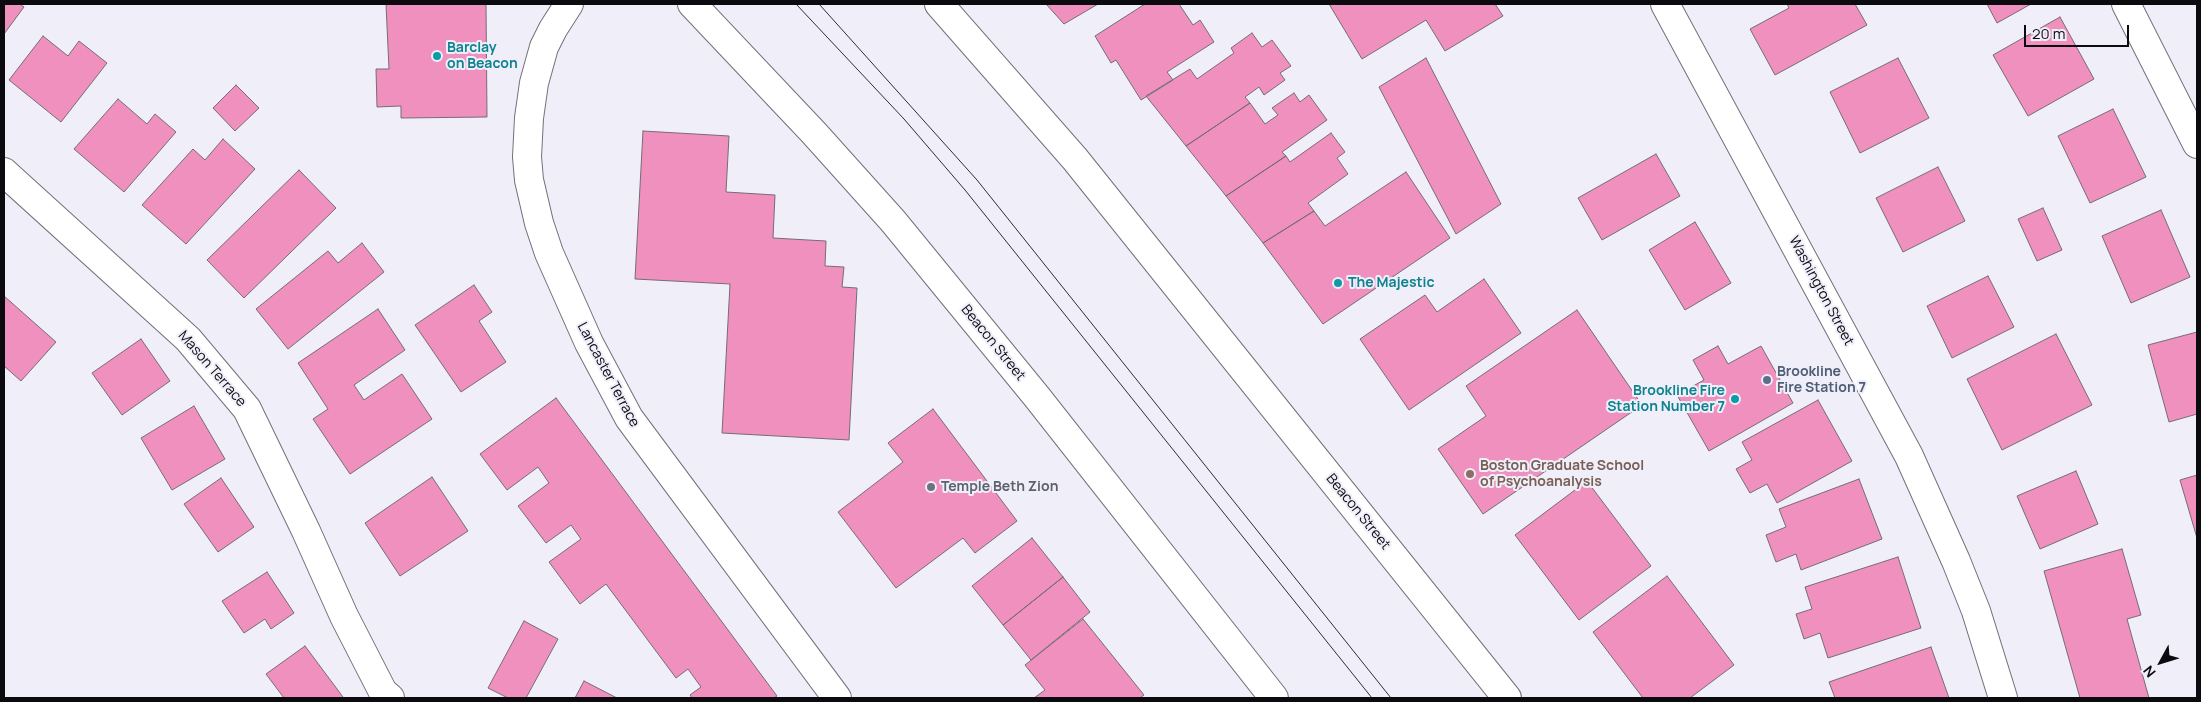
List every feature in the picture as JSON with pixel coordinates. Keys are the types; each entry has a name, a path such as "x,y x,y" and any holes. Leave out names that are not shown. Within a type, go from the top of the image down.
{"main road":[{"name":"Lancaster Terrace","path":"569,4 553,29 538,62 529,118 527,157 530,180 539,224 549,253 588,343 622,406 641,436 837,698"},
{"name":"Beacon Street","path":"692,4 814,133 893,221 1037,397 1274,698"},
{"name":"Beacon Street","path":"939,4 1042,120 1106,196 1507,698"},
{"name":"Washington Street","path":"1665,4 1909,456 1976,611 2003,698"},
{"path":"2126,4 2197,144"},
{"name":"Mason Terrace","path":"4,172 188,339 247,409 306,531 344,616 383,692 390,698"}],"building":[{"path":"4,4 20,4 24,7 4,34"},
{"name":"Barclay on Beacon","path":"386,4 486,4 487,117 401,118 401,106 377,107 376,69 389,69"},
{"path":"1046,4 1098,4 1064,24"},
{"path":"1145,4 1179,4 1193,25 1200,20 1214,42 1167,72 1173,80 1141,100 1116,60 1111,63 1095,36"},
{"path":"1329,4 1495,4 1503,16 1445,51 1426,20 1362,59"},
{"path":"1787,4 1855,4 1867,25 1775,75 1750,29 1789,8"},
{"path":"1987,4 2031,4 1997,23"},
{"path":"2060,17 2094,79 2028,116 1993,55"},
{"path":"1252,33 1262,47 1272,40 1291,66 1280,73 1285,80 1264,95 1259,87 1245,97 1250,103 1186,146 1146,96 1190,69 1197,79 1234,53 1231,48"},
{"path":"43,36 68,56 79,41 107,63 61,122 9,80"},
{"path":"1426,58 1501,204 1456,234 1379,87"},
{"path":"1898,58 1929,118 1860,153 1830,92"},
{"path":"236,85 259,108 235,131 213,108"},
{"path":"1294,93 1300,102 1309,95 1327,120 1282,152 1286,156 1226,196 1186,146 1250,103 1265,124 1278,115 1272,108"},
{"path":"118,99 147,124 155,114 176,132 124,192 74,149"},
{"path":"2113,109 2146,177 2090,203 2058,136"},
{"path":"643,131 729,136 726,192 775,195 773,238 826,241 825,266 844,267 842,287 857,288 849,440 722,433 730,284 635,279"},
{"path":"1331,133 1345,152 1337,158 1348,174 1308,203 1314,211 1263,243 1226,196 1286,156 1290,162"},
{"path":"223,139 255,169 186,244 142,205 193,149 205,160"},
{"path":"1656,154 1680,196 1602,240 1578,198"},
{"path":"1938,167 1965,221 1903,252 1876,198"},
{"path":"299,170 336,208 244,298 207,260"},
{"name":"The Majestic","path":"1406,172 1450,238 1323,324 1263,243 1314,211 1325,226"},
{"path":"2043,208 2062,250 2037,261 2018,219"},
{"path":"2161,210 2190,277 2131,303 2102,236"},
{"path":"1695,222 1731,283 1685,310 1649,250"},
{"path":"362,243 384,272 288,349 256,309 328,251 338,263"},
{"path":"1988,276 2014,327 1952,358 1927,306"},
{"path":"1484,279 1521,333 1409,410 1360,339 1425,295 1437,312"},
{"path":"474,285 492,312 479,321 506,362 461,392 415,325"},
{"path":"4,296 56,342 21,381 4,366"},
{"path":"378,309 405,350 354,385 364,400 402,374 432,419 350,474 313,419 328,409 298,363"},
{"path":"1577,310 1642,405 1483,514 1438,449 1486,416 1466,386"},
{"path":"2197,332 2197,414 2169,422 2148,345"},
{"path":"2056,334 2092,405 2002,450 1967,379"},
{"path":"141,339 170,381 122,415 92,373"},
{"name":"Brookline Fire Station Number 7","path":"1718,346 1728,364 1761,346 1793,403 1709,451 1677,395 1704,380 1693,360"},
{"path":"556,398 777,696 774,698 692,698 690,695 701,687 688,669 676,678 606,584 580,604 549,562 581,539 571,525 546,543 518,506 549,483 538,467 507,490 480,454"},
{"path":"1818,400 1852,461 1777,503 1767,484 1750,493 1736,469 1752,460 1742,442"},
{"path":"194,406 225,459 172,490 141,438"},
{"name":"Temple Beth Zion","path":"933,409 1017,521 975,553 963,538 896,588 838,512 903,462 888,443"},
{"path":"2076,471 2098,524 2040,549 2017,496"},
{"path":"2197,475 2197,538 2180,480"},
{"path":"432,477 468,531 400,576 365,523"},
{"path":"221,478 254,527 218,552 184,504"},
{"path":"1859,479 1882,539 1801,570 1796,554 1776,562 1766,535 1786,527 1779,509"},
{"path":"1587,481 1651,566 1579,620 1515,535"},
{"path":"1032,538 1063,577 1003,625 972,586"},
{"path":"2122,549 2141,615 2127,619 2149,698 2080,698 2044,571"},
{"path":"1898,557 1921,628 1828,658 1820,633 1804,639 1796,614 1812,609 1805,587"},
{"path":"267,572 294,613 271,629 265,619 244,633 222,601"},
{"path":"1667,576 1734,665 1690,698 1643,698 1593,632"},
{"path":"1063,577 1090,612 1031,660 1003,625"},
{"path":"1083,619 1144,695 1140,698 1034,698 1045,690 1025,665"},
{"path":"524,621 558,639 526,698 508,698 488,688"},
{"path":"305,646 342,698 284,698 266,674"},
{"path":"1931,647 1949,698 1835,698 1829,682"},
{"path":"584,681 617,698 575,698"}],"tram line":[{"path":"796,4 904,119 965,190 1372,698"},
{"path":"819,4 977,180 1391,698"}],"place":[{"name":"Barclay on Beacon","path":"437,56"},
{"name":"The Majestic","path":"1338,283"},
{"name":"Brookline Fire Station 7","path":"1767,380"},
{"name":"Brookline Fire Station Number 7","path":"1735,399"},
{"name":"Boston Graduate School of Psychoanalysis","path":"1470,474"},
{"name":"Temple Beth Zion","path":"931,487"}]}
